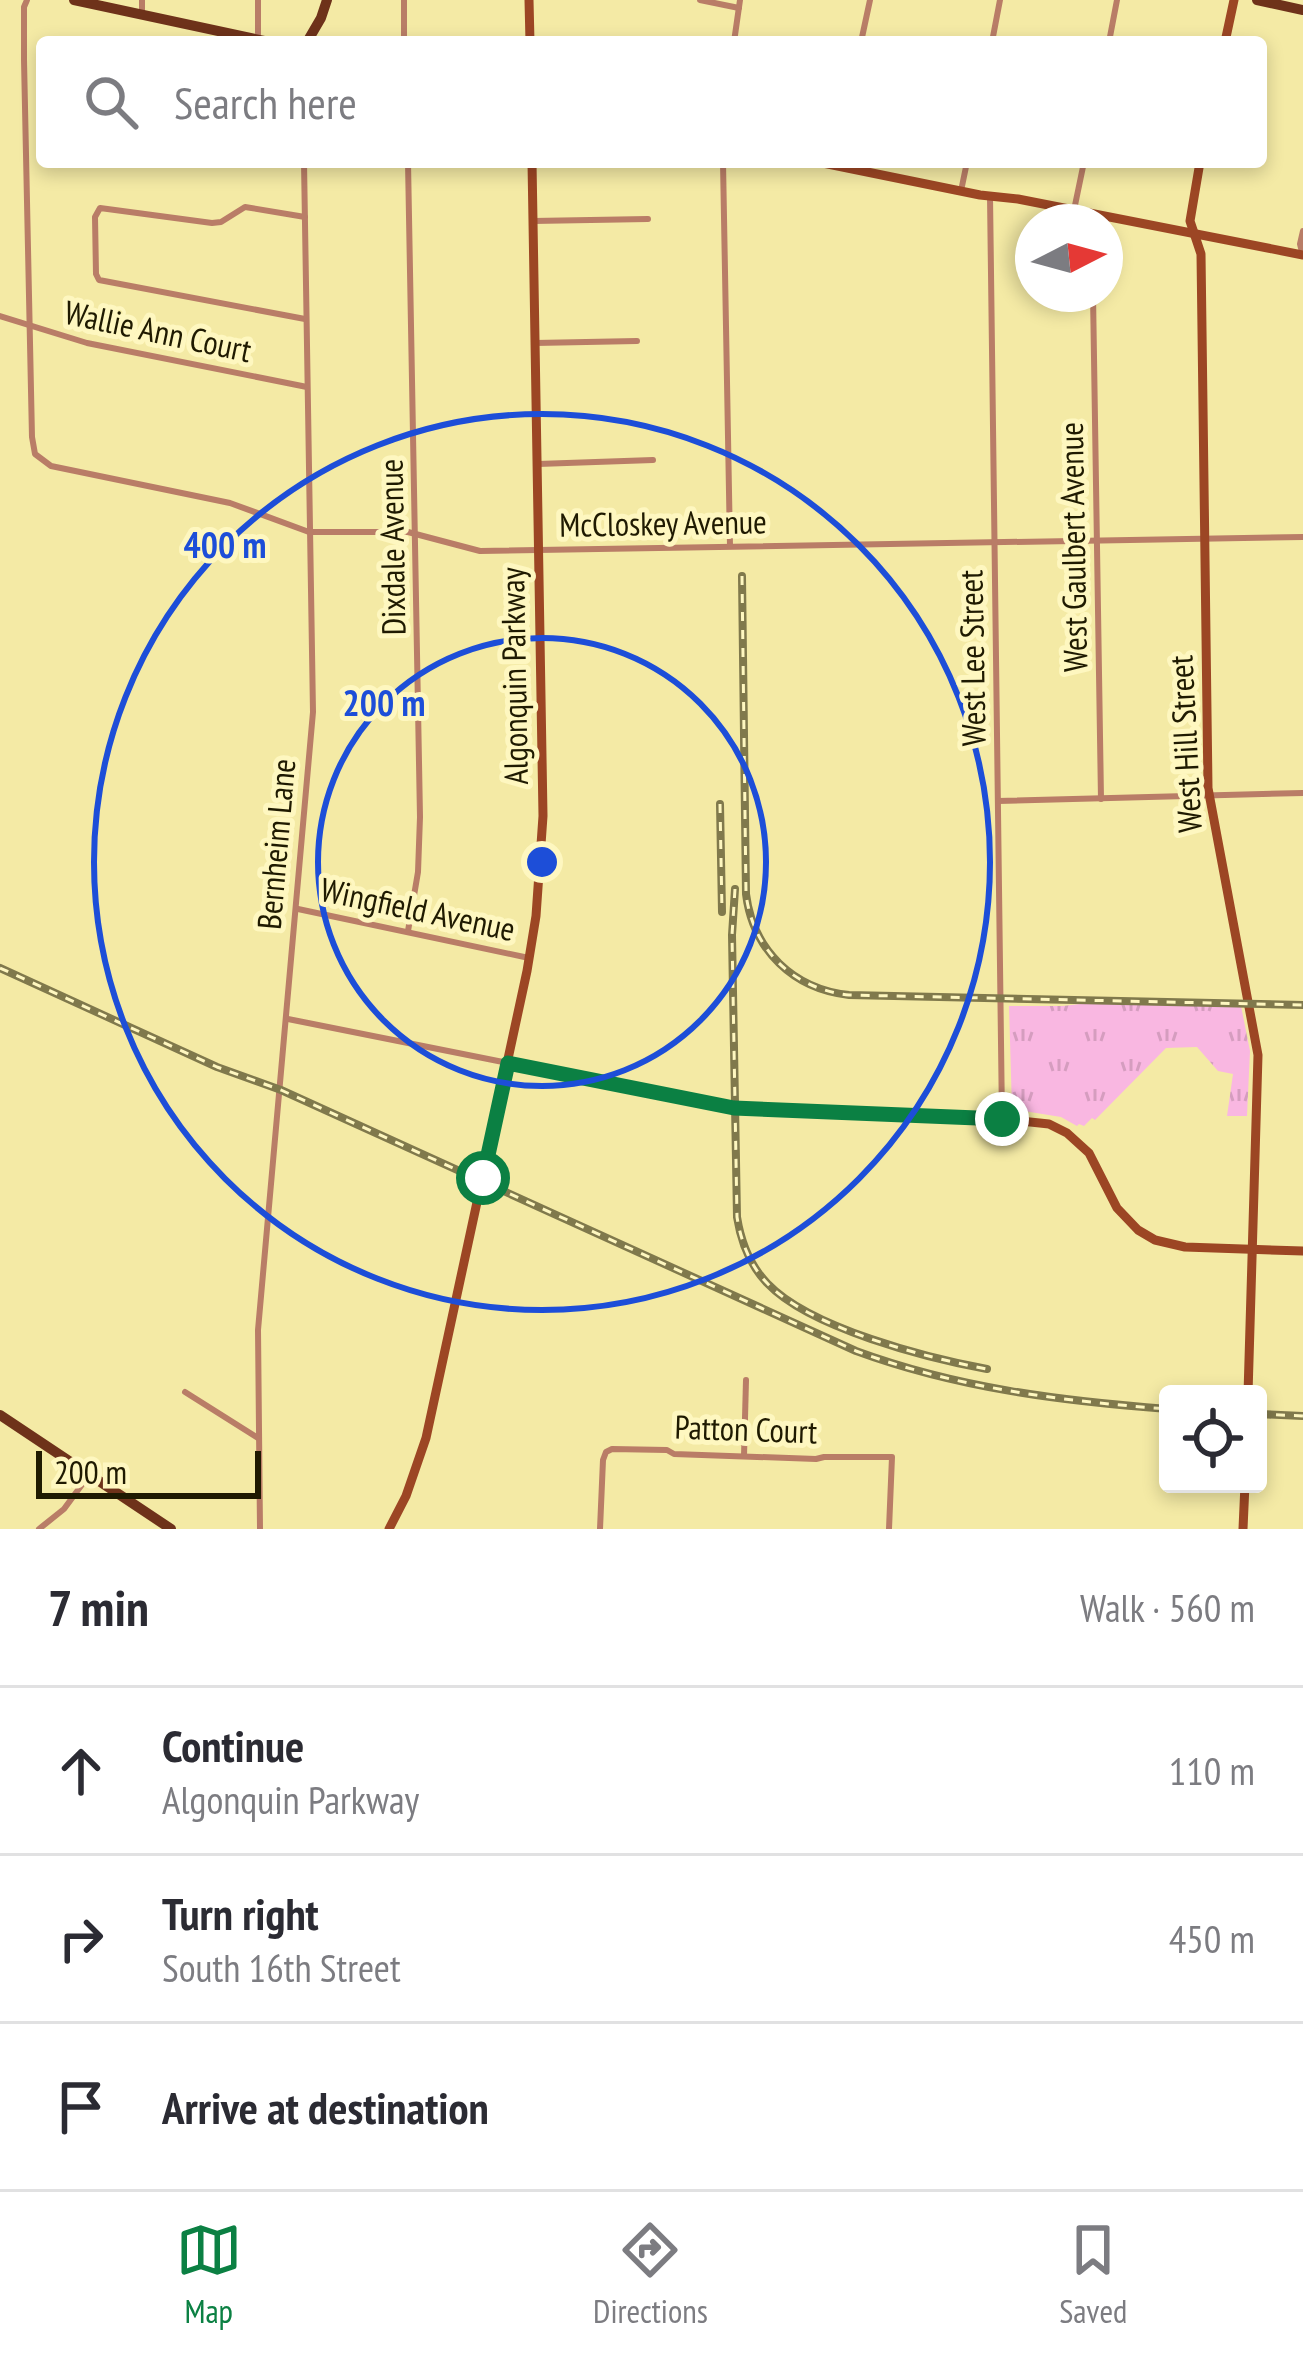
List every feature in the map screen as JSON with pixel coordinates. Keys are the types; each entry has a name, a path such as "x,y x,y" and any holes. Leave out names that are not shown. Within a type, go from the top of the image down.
{"main road":[{"path":"74,0 142,7 246,36"},
{"path":"310,36 327,0"},
{"path":"1257,0 1303,10"},
{"path":"0,1415 171,1529"}],"street":[{"path":"27,0 30,327"},
{"path":"258,0 263,36"},
{"path":"404,0 404,36"},
{"path":"530,0 530,36"},
{"path":"700,0 740,4 735,36"},
{"path":"863,36 870,0"},
{"path":"993,36 1000,0"},
{"path":"1109,36 1117,0"},
{"path":"1226,36 1234,0"},
{"name":"Bernheim Lane","path":"260,1529 258,1330 314,712 304,168"},
{"name":"Dixdale Avenue","path":"408,168 421,817 409,931"},
{"name":"Algonquin Parkway","path":"393,1528 426,1438 508,1063 540,870 543,816 532,168"},
{"path":"722,168 730,546"},
{"path":"854,168 1037,204"},
{"path":"961,191 966,168"},
{"path":"1074,204 1083,168"},
{"name":"West Hill Street","path":"1199,168 1190,221 1201,254 1209,796 1257,1050 1248,1385"},
{"name":"West Lee Street","path":"990,196 1002,1119"},
{"path":"305,217 245,207 221,223 123,209 100,208 95,217 100,280 306,319"},
{"path":"533,221 648,219"},
{"path":"1123,223 1303,255 1303,231"},
{"name":"West Gaulbert Avenue","path":"1093,312 1100,799"},
{"name":"Wallie Ann Court","path":"0,316 87,343 307,387"},
{"name":"McCloskey Avenue","path":"30,327 32,437 39,459 51,466 230,502 309,532 416,533 480,551 1303,537"},
{"path":"535,343 637,341"},
{"path":"538,464 653,460"},
{"path":"998,801 1303,794"},
{"name":"Wingfield Avenue","path":"297,909 529,958"},
{"path":"288,1018 734,1108 1048,1124 1076,1140 1094,1162 1117,1208 1146,1235 1185,1247 1303,1251"},
{"path":"744,1456 746,1380"},
{"path":"185,1392 258,1438"},
{"name":"Patton Court","path":"600,1529 603,1460 609,1450 816,1459 892,1457 889,1529"},
{"path":"38,1529 64,1509 89,1474"},
{"path":"1244,1529 1245,1493"}],"green space":[{"path":"1097,1002 1241,1006 1250,1051 1247,1116 1227,1116 1233,1074 1218,1071 1197,1047 1166,1048 1084,1126 1012,1109 1009,1006"}],"railway":[{"path":"742,576 746,894 757,933 794,975 810,985 849,995 1303,1005"},
{"path":"720,804 722,912"},
{"path":"735,889 737,1217 751,1261 787,1300 840,1327 902,1349 987,1369"},
{"path":"0,968 856,1351 932,1375 1010,1391 1159,1408"},
{"path":"1267,1414 1303,1416"}],"route":[{"path":"483,1178 508,1063 753,1111 1002,1119"}]}
